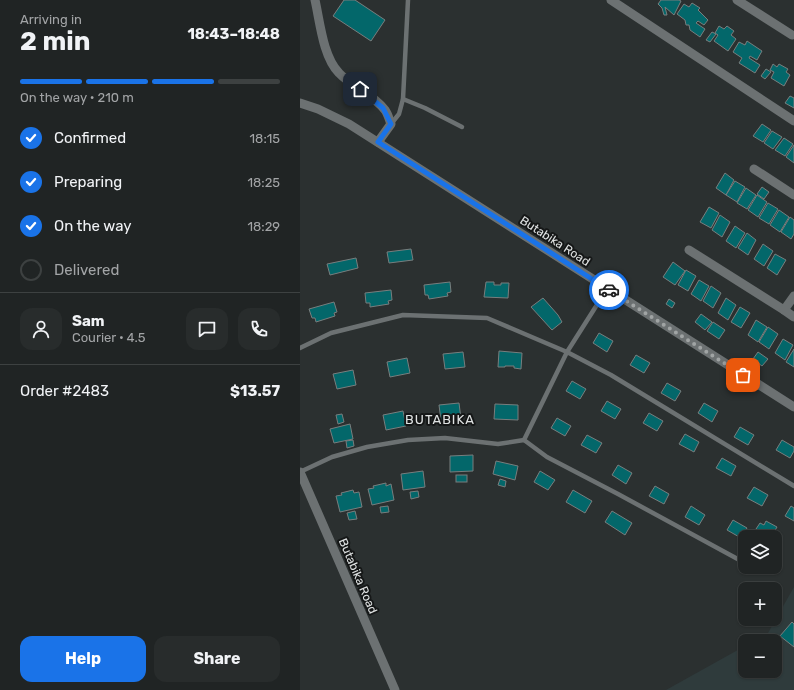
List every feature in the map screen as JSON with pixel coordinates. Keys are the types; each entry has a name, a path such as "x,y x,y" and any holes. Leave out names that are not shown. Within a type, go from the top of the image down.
{"street":[{"path":"316,0 323,39 329,58 334,67 339,74 383,108 391,124 378,142"},
{"path":"611,0 794,121"},
{"path":"737,0 792,35"},
{"name":"Butabika Road","path":"300,103 318,109 349,124 794,407"},
{"path":"754,168 794,195"},
{"path":"689,250 794,317"},
{"path":"784,310 794,296"},
{"name":"Butabika Road","path":"300,472 395,690"}],"lane":[{"path":"391,124 399,114 404,99 408,0"},
{"path":"404,99 462,127"},
{"path":"524,440 567,352 607,289"},
{"path":"300,348 331,333 403,315 487,318 567,352 612,376 794,486"},
{"path":"300,472 332,457 367,447 408,440 446,438 498,444 524,440 547,457 738,559"}],"shaded area":[{"path":"794,587 794,690 666,690 738,650 738,678 782,678 782,634 766,634 772,626 782,626 782,608"}],"building":[{"path":"344,0 355,0 385,20 371,41 333,16"},
{"path":"661,0 681,1 674,15 665,7 667,15 664,15 662,8 658,4"},
{"path":"692,3 700,8 698,10 708,20 704,25 698,21 696,23 705,29 700,37 690,30 689,25 686,25 685,20 677,14 684,4 689,7"},
{"path":"719,26 724,29 727,26 734,31 731,35 736,39 728,51 714,41 718,35 715,33"},
{"path":"712,32 716,34 710,42 706,40"},
{"path":"747,41 762,51 757,60 750,56 749,58 760,65 755,73 739,63 742,58 733,52 739,42 745,45"},
{"path":"773,64 777,67 779,64 788,69 786,72 790,75 784,86 771,78 774,72 770,70"},
{"path":"766,69 771,72 765,79 761,76"},
{"path":"790,96 794,98 794,108 785,103"},
{"path":"762,124 771,130 763,142 753,136"},
{"path":"772,131 782,137 773,149 764,143"},
{"path":"784,138 793,144 785,156 775,150"},
{"path":"794,145 794,163 786,157"},
{"path":"725,173 734,180 726,195 716,188"},
{"path":"735,181 745,187 737,202 726,195"},
{"path":"762,187 769,192 764,199 757,194"},
{"path":"746,188 756,195 747,209 737,203"},
{"path":"757,195 767,202 758,217 748,210"},
{"path":"768,203 778,209 769,224 759,218"},
{"path":"709,207 719,213 711,228 700,222"},
{"path":"779,210 789,217 780,232 770,225"},
{"path":"720,215 730,222 722,237 712,230"},
{"path":"790,217 794,220 794,234 791,239 781,232"},
{"path":"735,226 745,233 736,248 726,241"},
{"path":"747,233 756,240 748,255 738,248"},
{"path":"763,244 773,251 764,266 754,259"},
{"path":"411,249 413,260 389,263 387,252"},
{"path":"775,254 786,260 777,275 767,268"},
{"path":"356,258 358,268 330,275 327,264"},
{"path":"673,262 685,271 675,285 663,277"},
{"path":"686,270 696,276 688,291 678,285"},
{"path":"699,280 709,286 701,301 691,294"},
{"path":"450,282 451,292 447,293 448,296 429,299 428,295 425,295 424,285"},
{"path":"486,282 494,282 494,285 509,283 508,298 484,297"},
{"path":"711,286 721,293 713,308 703,301"},
{"path":"391,290 392,300 388,301 389,304 370,307 370,303 366,303 365,293"},
{"path":"543,298 558,315 562,322 552,330 531,307"},
{"path":"726,298 736,305 728,320 718,313"},
{"path":"669,299 675,303 672,308 666,304"},
{"path":"334,302 337,312 334,313 335,316 316,322 315,318 312,318 309,309"},
{"path":"740,307 750,313 741,328 731,322"},
{"path":"701,314 712,322 705,330 695,322"},
{"path":"756,320 767,327 758,342 748,335"},
{"path":"713,322 725,330 719,339 707,331"},
{"path":"768,327 778,334 769,349 759,342"},
{"path":"599,333 613,341 607,352 593,343"},
{"path":"783,339 793,345 785,360 775,353"},
{"path":"794,349 794,367 786,362"},
{"path":"499,351 522,353 521,369 514,368 514,366 498,367"},
{"path":"463,352 465,367 445,369 443,354"},
{"path":"758,352 768,359 762,366 753,359"},
{"path":"636,355 650,363 644,373 630,365"},
{"path":"407,358 410,373 390,377 387,362"},
{"path":"353,370 356,385 337,389 333,374"},
{"path":"572,381 586,389 580,399 566,391"},
{"path":"667,383 681,391 675,401 661,393"},
{"path":"607,401 621,409 615,419 601,411"},
{"path":"459,403 461,419 441,421 439,405"},
{"path":"704,403 718,411 712,422 698,413"},
{"path":"495,404 518,405 518,420 494,419"},
{"path":"403,411 406,426 386,430 383,415"},
{"path":"649,413 663,421 657,431 643,423"},
{"path":"342,414 344,422 338,424 336,415"},
{"path":"557,418 571,426 565,436 551,428"},
{"path":"350,424 353,439 334,443 330,429"},
{"path":"740,427 754,435 748,445 734,437"},
{"path":"685,434 699,442 694,452 679,444"},
{"path":"587,435 602,443 596,453 581,445"},
{"path":"353,440 354,446 347,448 346,441"},
{"path":"782,440 794,447 794,451 790,458 776,450"},
{"path":"473,455 473,471 450,472 450,456"},
{"path":"722,458 736,466 731,476 716,468"},
{"path":"496,461 518,466 515,480 493,474"},
{"path":"618,465 632,473 626,484 612,475"},
{"path":"423,471 425,487 403,490 401,474"},
{"path":"540,471 555,480 548,490 534,482"},
{"path":"456,475 467,475 467,482 456,482"},
{"path":"500,479 506,481 505,487 498,485"},
{"path":"386,483 386,486 391,484 394,500 372,505 368,489 374,488 373,486"},
{"path":"655,486 669,494 664,504 649,496"},
{"path":"754,487 768,495 762,506 747,498"},
{"path":"353,490 354,493 359,492 362,507 340,512 336,496"},
{"path":"573,490 592,501 585,513 566,502"},
{"path":"418,491 419,497 411,499 410,492"},
{"path":"388,506 389,512 381,513 380,507"},
{"path":"691,506 705,515 699,525 685,517"},
{"path":"791,506 794,508 794,521 785,516"},
{"path":"355,511 357,519 349,520 347,513"},
{"path":"612,511 632,523 625,535 605,522"},
{"path":"733,520 747,528 746,530 738,530 738,536 727,530"},
{"path":"766,521 777,527 775,530 756,529 760,523 764,525"},
{"path":"792,622 794,624 794,647 782,638 782,634"}],"way so far":[{"path":"609,290 743,375"}],"district":[{"name":"BUTABIKA","path":"440,419"}],"route":[{"path":"360,89 383,108 391,124 378,142 609,290"}]}
